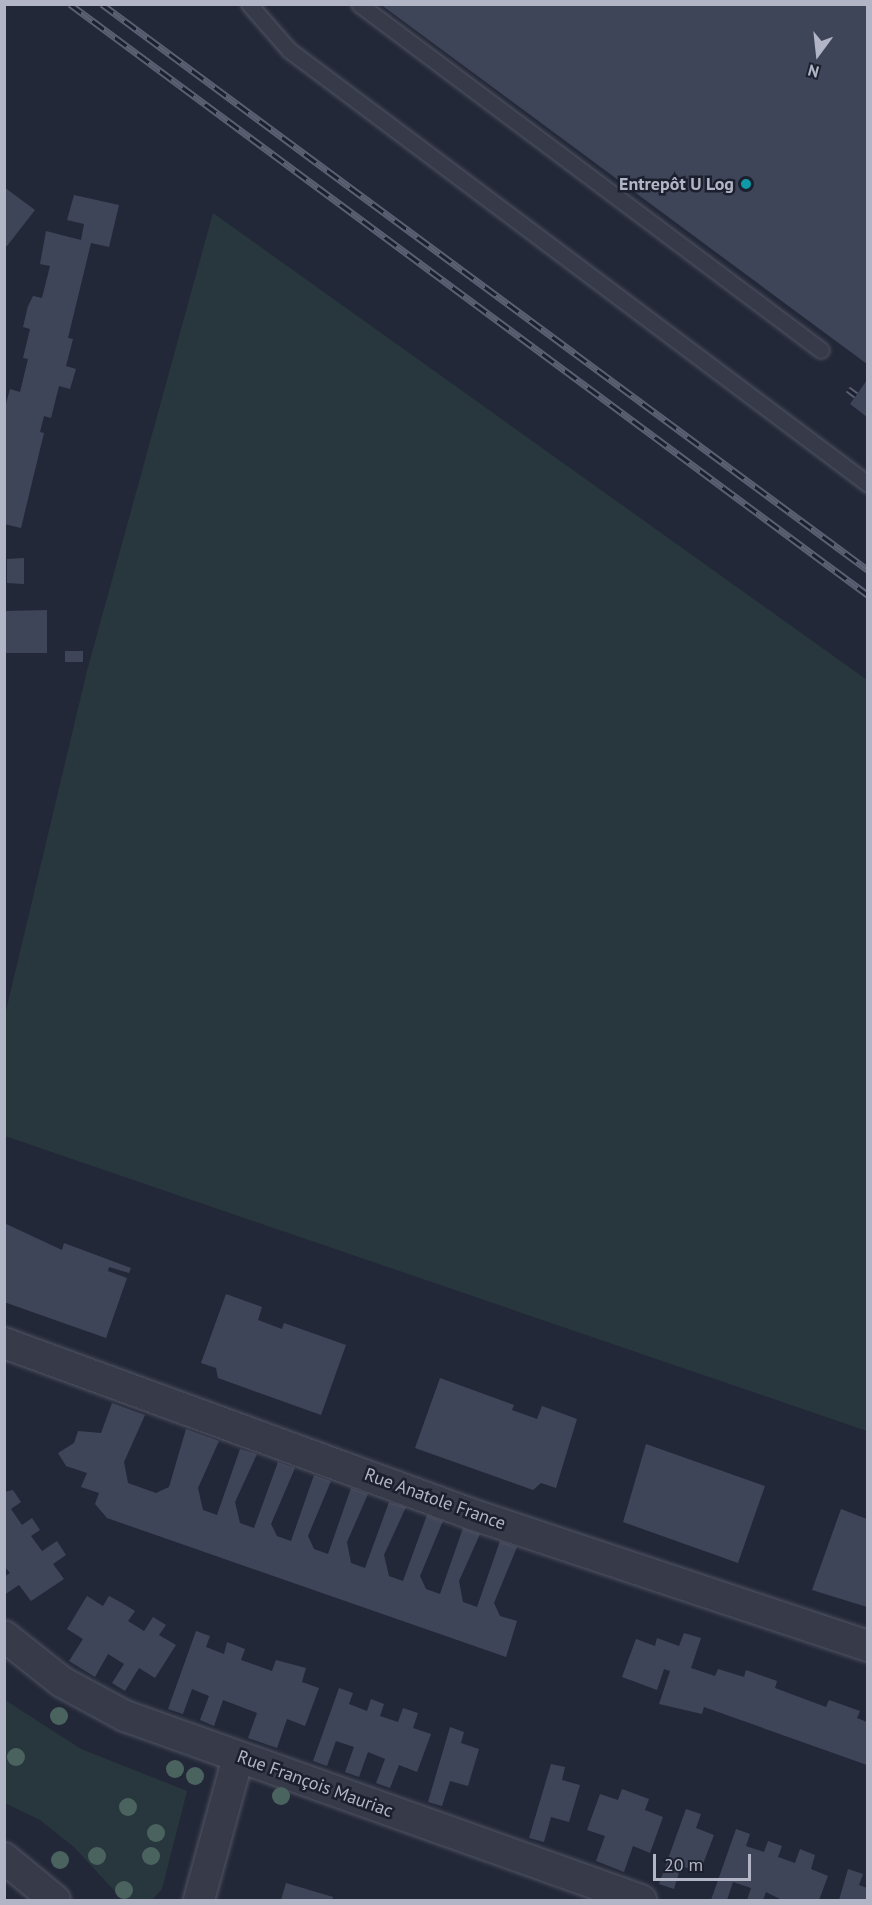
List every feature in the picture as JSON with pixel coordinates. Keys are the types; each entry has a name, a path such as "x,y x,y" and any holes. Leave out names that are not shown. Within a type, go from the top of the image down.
{"street":[{"name":"Rue Anatole France","path":"4,1343 468,1513 867,1646"},
{"name":"Rue François Mauriac","path":"4,1636 91,1699 238,1756 641,1900"},
{"path":"199,1900 238,1756"},
{"path":"4,1858 55,1900"}],"lane":[{"path":"249,4 289,50 867,484"},
{"path":"359,4 821,350"}],"shaded area":[{"path":"213,213 867,680 867,1431 5,1136 5,1015 87,671"},
{"path":"5,1700 81,1749 187,1791 162,1889 152,1900 123,1900 74,1847 40,1820 5,1803"}],"building":[{"name":"Entrepôt U Log","path":"380,4 867,4 867,364"},
{"path":"4,187 35,210 7,246 4,245"},
{"path":"74,195 119,205 109,247 91,243 68,338 73,339 66,366 76,369 70,389 59,386 51,418 44,416 40,432 44,433 21,528 4,524 4,411 10,389 20,392 28,359 23,358 30,329 23,327 28,306 33,296 42,298 50,266 40,264 46,231 81,240 84,224 67,220"},
{"path":"867,380 867,417 850,404"},
{"path":"24,558 24,584 7,583 7,559"},
{"path":"47,610 47,653 4,653 5,611"},
{"path":"65,651 83,651 83,662 65,662"},
{"path":"4,1223 62,1250 64,1243 131,1268 129,1273 109,1267 108,1271 127,1278 106,1338 4,1302"},
{"path":"226,1294 262,1307 258,1320 282,1329 284,1323 346,1345 321,1415 218,1378 216,1368 201,1363"},
{"path":"440,1378 514,1405 512,1410 537,1419 542,1406 577,1419 556,1488 541,1483 533,1490 415,1448"},
{"path":"112,1403 145,1415 124,1462 128,1483 156,1493 169,1487 186,1429 219,1441 198,1488 203,1510 217,1515 240,1449 257,1454 235,1502 240,1523 254,1528 278,1462 295,1468 271,1524 277,1536 291,1541 314,1475 331,1481 308,1536 314,1549 328,1554 351,1488 368,1494 347,1542 351,1563 365,1568 389,1502 406,1507 384,1555 389,1576 403,1581 427,1515 443,1521 420,1576 426,1589 440,1594 463,1528 480,1534 459,1581 463,1602 477,1607 500,1541 517,1547 494,1603 500,1616 517,1621 506,1657 107,1518 95,1504 99,1493 81,1487 87,1473 66,1466 58,1453 74,1443 78,1431 101,1433"},
{"path":"646,1444 765,1486 738,1563 623,1522"},
{"path":"13,1490 21,1502 11,1509 22,1525 32,1518 40,1530 31,1536 42,1551 57,1541 66,1555 53,1564 64,1579 31,1601 19,1585 4,1595 4,1577 10,1573 4,1566 4,1492"},
{"path":"841,1509 867,1519 867,1607 812,1590"},
{"path":"87,1596 103,1606 109,1596 122,1603 135,1611 128,1621 144,1631 153,1617 166,1625 159,1635 176,1645 155,1678 139,1668 125,1691 112,1683 124,1664 108,1654 95,1677 69,1661 83,1639 67,1629"},
{"path":"196,1631 210,1636 206,1647 224,1654 227,1642 245,1649 241,1660 272,1671 276,1660 306,1668 302,1682 319,1688 305,1726 287,1719 277,1748 248,1738 257,1713 223,1700 214,1726 200,1720 209,1696 192,1689 183,1714 168,1709"},
{"path":"684,1633 701,1638 691,1668 715,1676 718,1669 744,1677 746,1670 777,1681 775,1688 826,1707 829,1700 860,1711 857,1718 867,1722 867,1765 704,1707 702,1714 659,1704 670,1671 664,1669 657,1690 622,1677 636,1639 655,1646 657,1638 679,1646"},
{"path":"339,1688 353,1693 349,1704 367,1711 371,1699 384,1704 380,1716 398,1722 403,1708 418,1713 413,1728 431,1734 417,1772 399,1765 390,1788 376,1783 385,1759 368,1752 359,1777 345,1772 354,1747 336,1741 327,1766 313,1761"},
{"path":"450,1727 464,1732 461,1743 479,1749 468,1786 450,1781 442,1806 428,1802"},
{"path":"551,1764 565,1767 562,1780 580,1785 569,1822 551,1817 544,1842 529,1838"},
{"path":"622,1789 649,1799 645,1810 663,1817 650,1853 633,1846 624,1872 596,1861 605,1836 587,1830 600,1794 618,1800"},
{"path":"686,1809 701,1814 696,1828 714,1835 700,1872 681,1866 674,1889 659,1884"},
{"path":"736,1829 750,1834 746,1846 764,1852 768,1841 782,1846 778,1857 795,1863 800,1849 815,1855 811,1869 828,1876 819,1900 782,1900 766,1892 763,1900 747,1900 751,1888 733,1882 727,1900 711,1900"},
{"path":"848,1869 863,1874 859,1885 867,1888 867,1900 839,1900"},
{"path":"286,1883 333,1897 332,1900 281,1900"}],"railway":[{"path":"70,4 868,595"},
{"path":"102,4 868,570"},
{"path":"848,389 856,395"}],"place":[{"name":"Entrepôt U Log","path":"746,184"}]}
